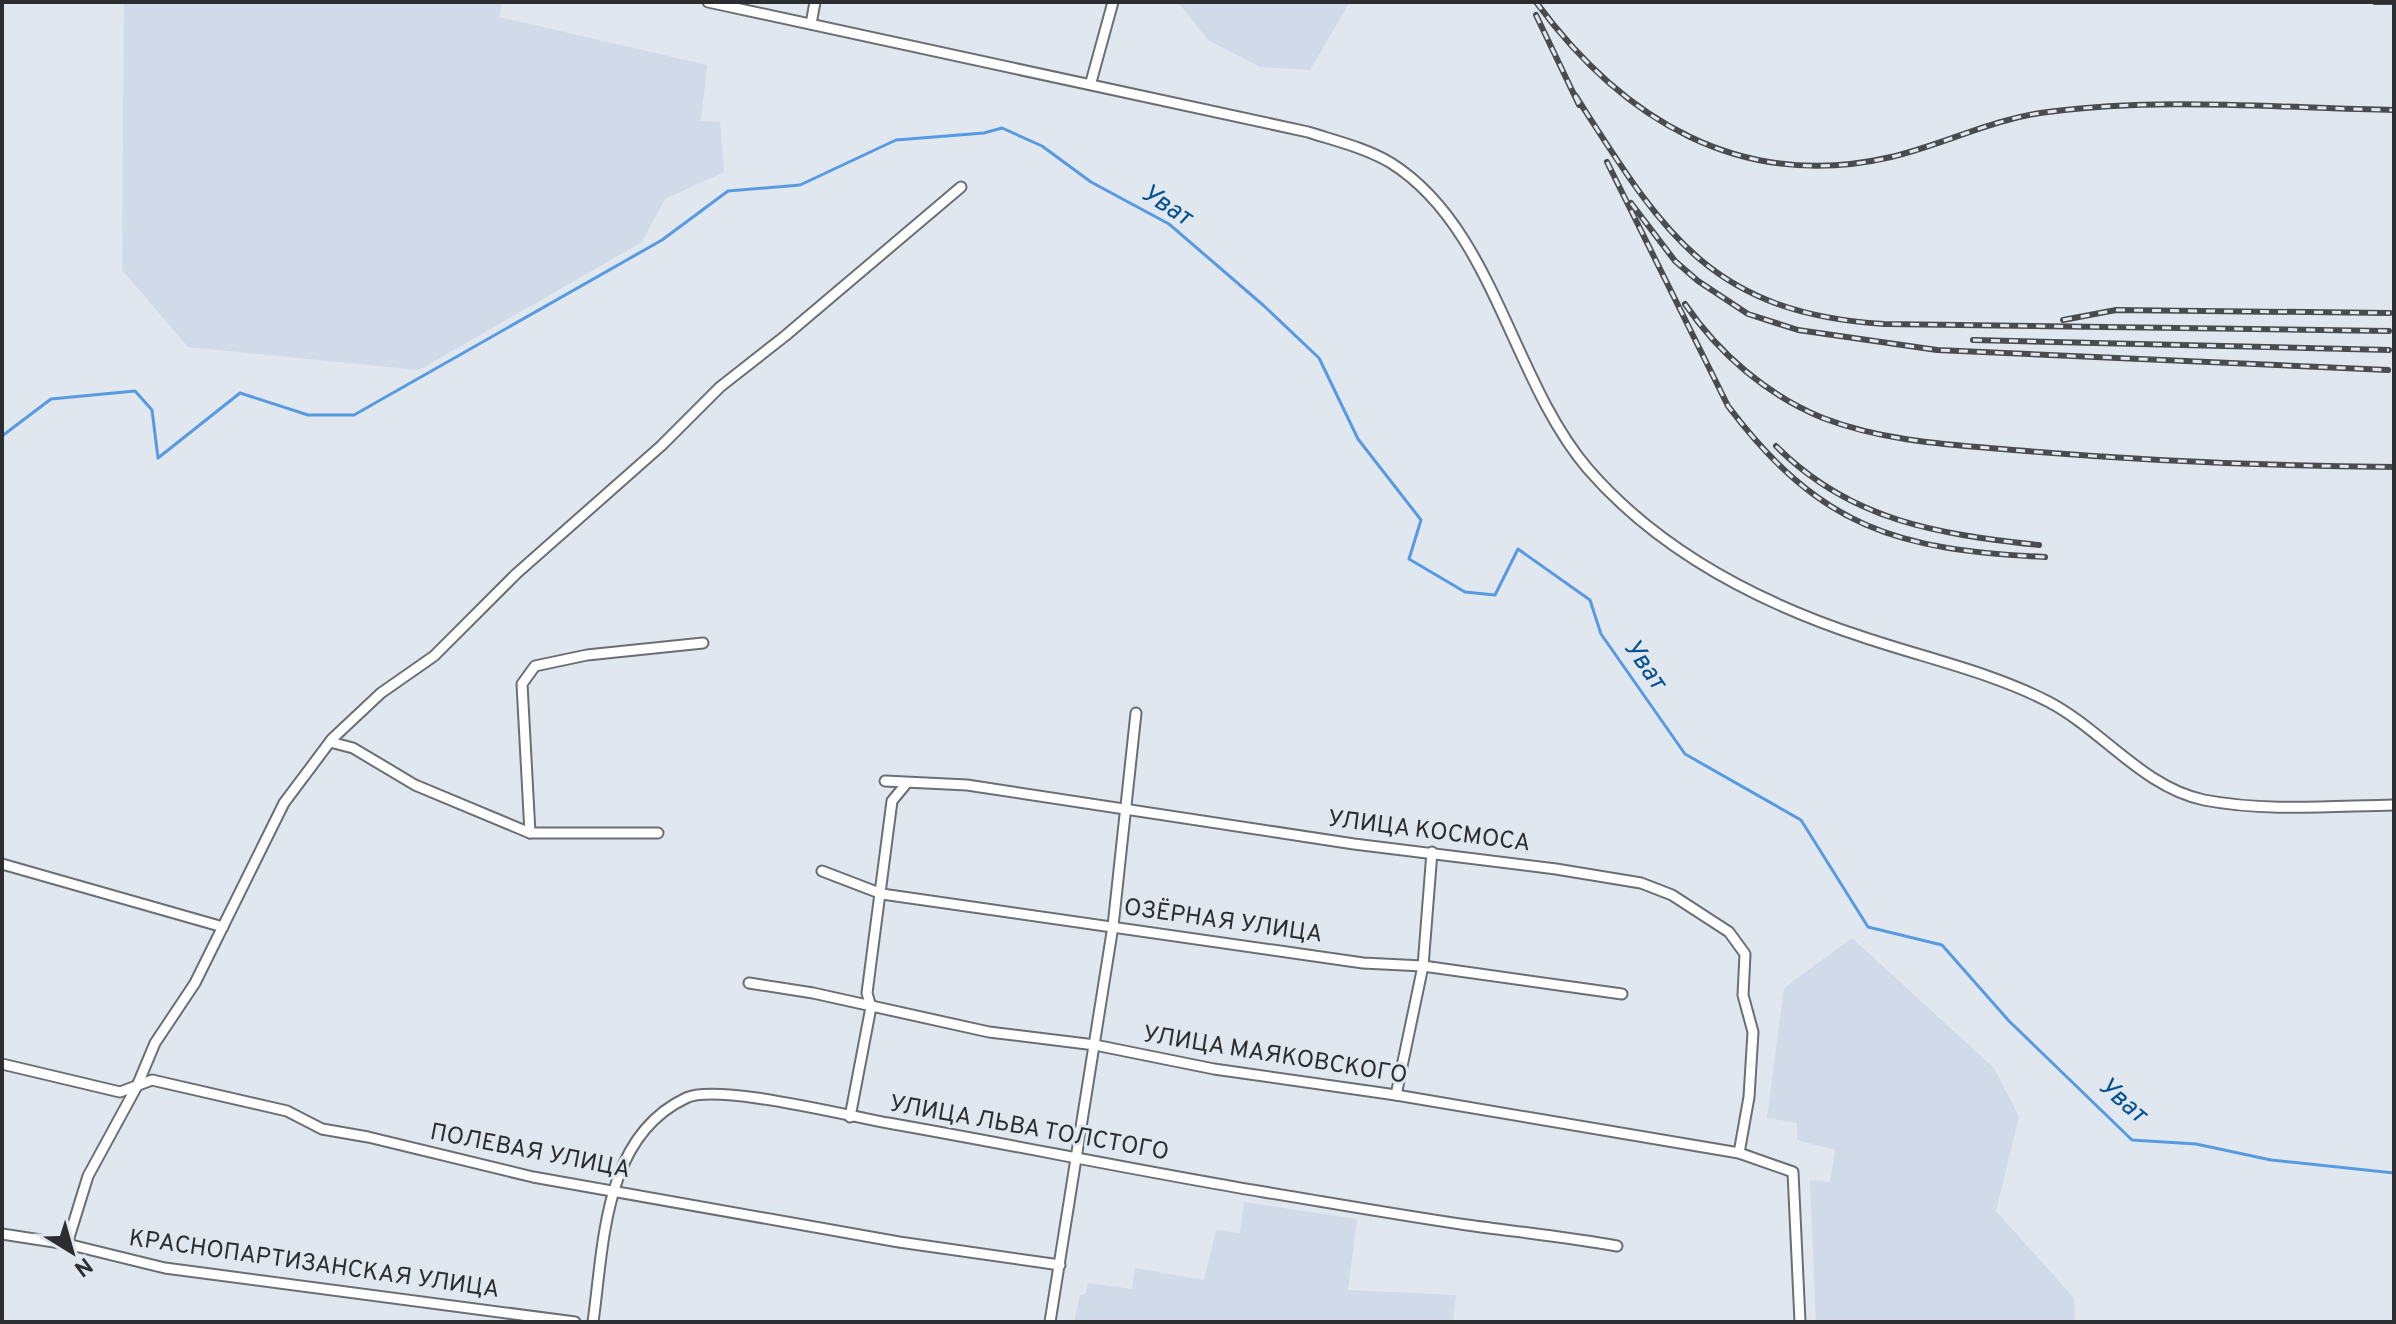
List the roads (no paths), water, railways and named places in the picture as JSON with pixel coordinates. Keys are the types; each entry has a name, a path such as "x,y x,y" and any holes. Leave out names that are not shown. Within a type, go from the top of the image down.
{"street":[{"path":"708,2 1091,82 1308,132 1357,147 1389,162 1419,184 1449,217 1556,421 1585,465 1633,516 1705,568 1859,636 2000,681 2052,704 2149,774 2181,793 2204,800 2290,807 2394,805"},
{"path":"811,24 815,2"},
{"path":"1091,82 1113,2"},
{"path":"67,1244 88,1176 137,1086 155,1043 195,983 284,803 330,742 381,693 434,656 505,585 661,446 720,387 961,187"},
{"path":"530,833 522,684 535,666 587,655 703,643"},
{"path":"1050,1322 1113,926 1136,713"},
{"path":"330,742 353,748 415,785 530,833 658,833"},
{"name":"УЛИЦА КОСМОСА","path":"885,781 967,785 1126,811 1432,852 1641,883 1672,895 1729,932 1745,954 1743,995 1753,1032 1749,1097 1739,1153"},
{"path":"850,1117 871,1007 867,993 892,801 906,784"},
{"path":"1396,1095 1423,966 1432,852"},
{"path":"2,864 223,927"},
{"name":"ОЗЁРНАЯ УЛИЦА","path":"822,871 882,894 1363,963 1423,966 1622,994"},
{"name":"УЛИЦА МАЯКОВСКОГО","path":"749,983 989,1032 1095,1045 1214,1069 1396,1095 1739,1153 1793,1172 1800,1322"},
{"name":"ПОЛЕВАЯ УЛИЦА","path":"2,1064 120,1092 152,1080 187,1086 287,1111 322,1129 368,1137 533,1177 899,1242 1060,1265"},
{"name":"УЛИЦА ЛЬВА ТОЛСТОГО","path":"593,1322 614,1189 621,1167 642,1130 685,1098 702,1093 737,1096 1277,1194 1470,1225 1540,1231 1617,1246"},
{"name":"КРАСНОПАРТИЗАНСКАЯ УЛИЦА","path":"2,1234 67,1244 165,1268 575,1322"}],"waterway":[{"name":"Уват","path":"2,436 51,399 135,391 152,410 158,458 240,393 308,415 354,415 662,240 728,191 800,185 896,140 984,133 1002,128 1042,146 1091,182 1169,224 1319,358 1358,439 1421,520 1409,559 1465,592 1495,595 1518,549 1590,600 1601,634 1685,754 1801,820 1868,927 1942,945 2009,1021 2132,1140 2196,1144 2271,1160 2394,1173"}],"railway":[{"path":"1536,2 1570,44 1646,112 1689,136 1735,154 1784,164 1836,165 1891,157 2028,115 2091,108 2177,104 2394,110"},
{"path":"2375,2 2394,2"},
{"path":"1536,15 1579,105"},
{"path":"1575,95 1635,186 1665,224 1696,256 1732,282 1774,303 1824,317 1884,324 2389,331"},
{"path":"1607,162 1728,406 1762,447 1796,480 1830,506 1866,525 1904,538 1946,548 2045,557"},
{"path":"1631,203 1675,261 1698,281 1748,314 1798,330 1937,350 2388,370"},
{"path":"1685,304 1713,340 1764,385 1802,409 1873,433 1949,445 2118,458 2394,467"},
{"path":"2063,320 2116,310 2390,313"},
{"path":"1973,340 2389,350"},
{"path":"1776,446 1834,492 1897,520 1965,535 2039,545"}]}
